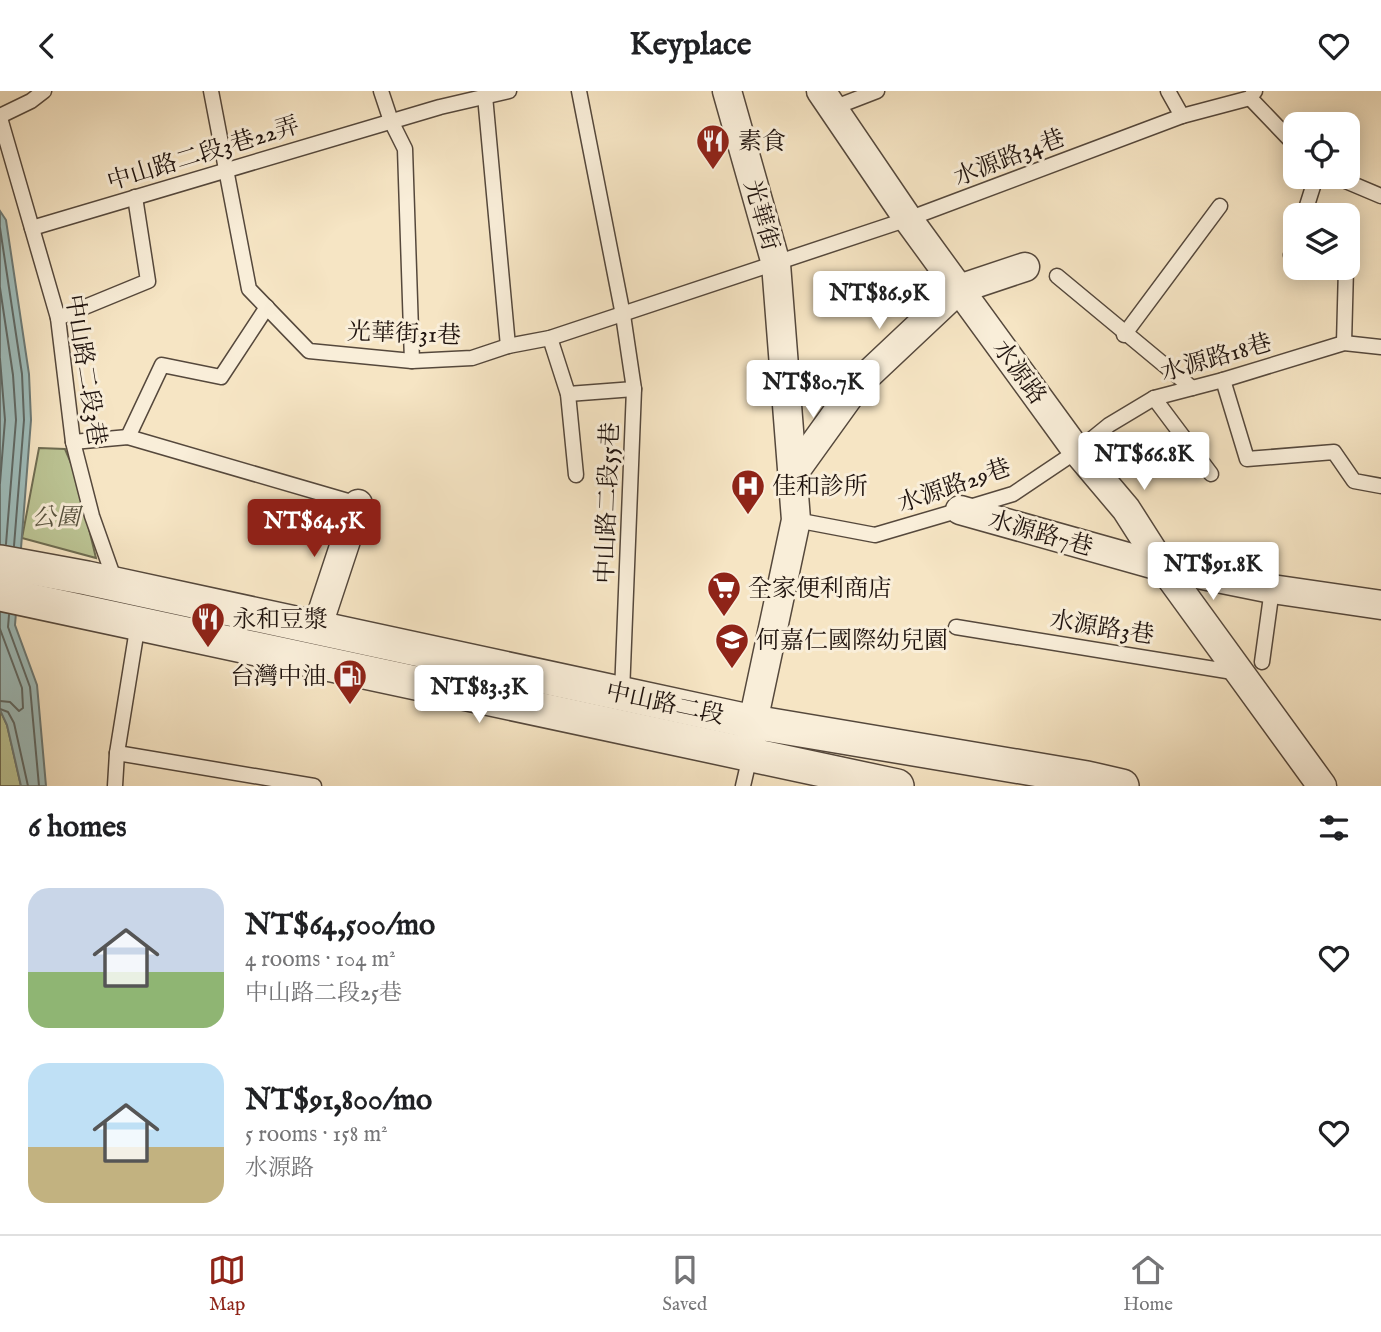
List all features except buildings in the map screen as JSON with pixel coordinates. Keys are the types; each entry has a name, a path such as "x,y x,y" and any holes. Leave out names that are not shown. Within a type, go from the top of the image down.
{"street":[{"name":"光華街","path":"727,91 776,264 796,520 753,722 746,771"},
{"name":"水源路","path":"827,100 908,219 1077,451 1126,509 1163,567 1251,667 1322,786"},
{"path":"793,474 857,385 960,289 1025,267"},
{"path":"317,628 358,504"},
{"name":"水源路7巷","path":"960,510 1163,567 1272,589 1381,605"},
{"name":"中山路二段","path":"0,562 753,722 1122,786"},
{"name":"中山路二段","path":"0,594 746,771 897,786"}],"lane":[{"path":"0,117 44,91"},
{"name":"光華街31巷","path":"211,91 249,289 309,351 412,361 471,358 508,346 550,338 776,264"},
{"path":"381,91 391,121 405,149 412,361"},
{"name":"中山路二段3巷22弄","path":"32,228 391,121 509,91"},
{"name":"中山路二段55巷","path":"579,91 623,315 634,389 622,694"},
{"path":"827,100 877,91"},
{"path":"1168,91 1182,116"},
{"path":"1252,94 1283,131"},
{"name":"水源路34巷","path":"776,264 908,219 1182,116 1252,94"},
{"path":"485,96 508,346"},
{"name":"中山路二段3巷","path":"0,117 58,318 73,442 92,516 102,582 139,625"},
{"path":"1360,187 1381,196"},
{"path":"58,318 148,281 135,197"},
{"path":"1125,334 1220,206"},
{"path":"1057,276 1192,388"},
{"path":"1344,343 1346,280"},
{"path":"128,437 162,365 220,377 267,307"},
{"path":"550,338 568,394 576,475"},
{"name":"水源路18巷","path":"1077,451 1109,425 1154,398 1344,343 1381,347"},
{"path":"1223,380 1247,459 1334,452 1354,481 1381,486"},
{"path":"568,394 634,389"},
{"path":"1154,398 1211,474"},
{"path":"73,442 128,437 358,504"},
{"name":"水源路29巷","path":"796,520 875,535 1013,494 1077,451"},
{"path":"1251,667 1272,589"},
{"path":"115,786 117,753 139,625"},
{"name":"水源路3巷","path":"956,627 1251,667"},
{"path":"117,753 314,786"}],"green space":[{"name":"公園","path":"39,448 65,449 76,475 96,558 22,538"},
{"path":"0,710 7,725 21,786 0,786"}],"water":[{"path":"0,211 6,220 29,374 31,420 15,625 37,685 46,786 21,786 7,725 0,710"}],"place":[{"name":"素食","path":"713,171"},
{"name":"佳和診所","path":"748,516"},
{"name":"全家便利商店","path":"724,618"},
{"name":"永和豆漿","path":"208,649"},
{"name":"何嘉仁國際幼兒園","path":"732,670"},
{"name":"台灣中油","path":"350,706"}]}
